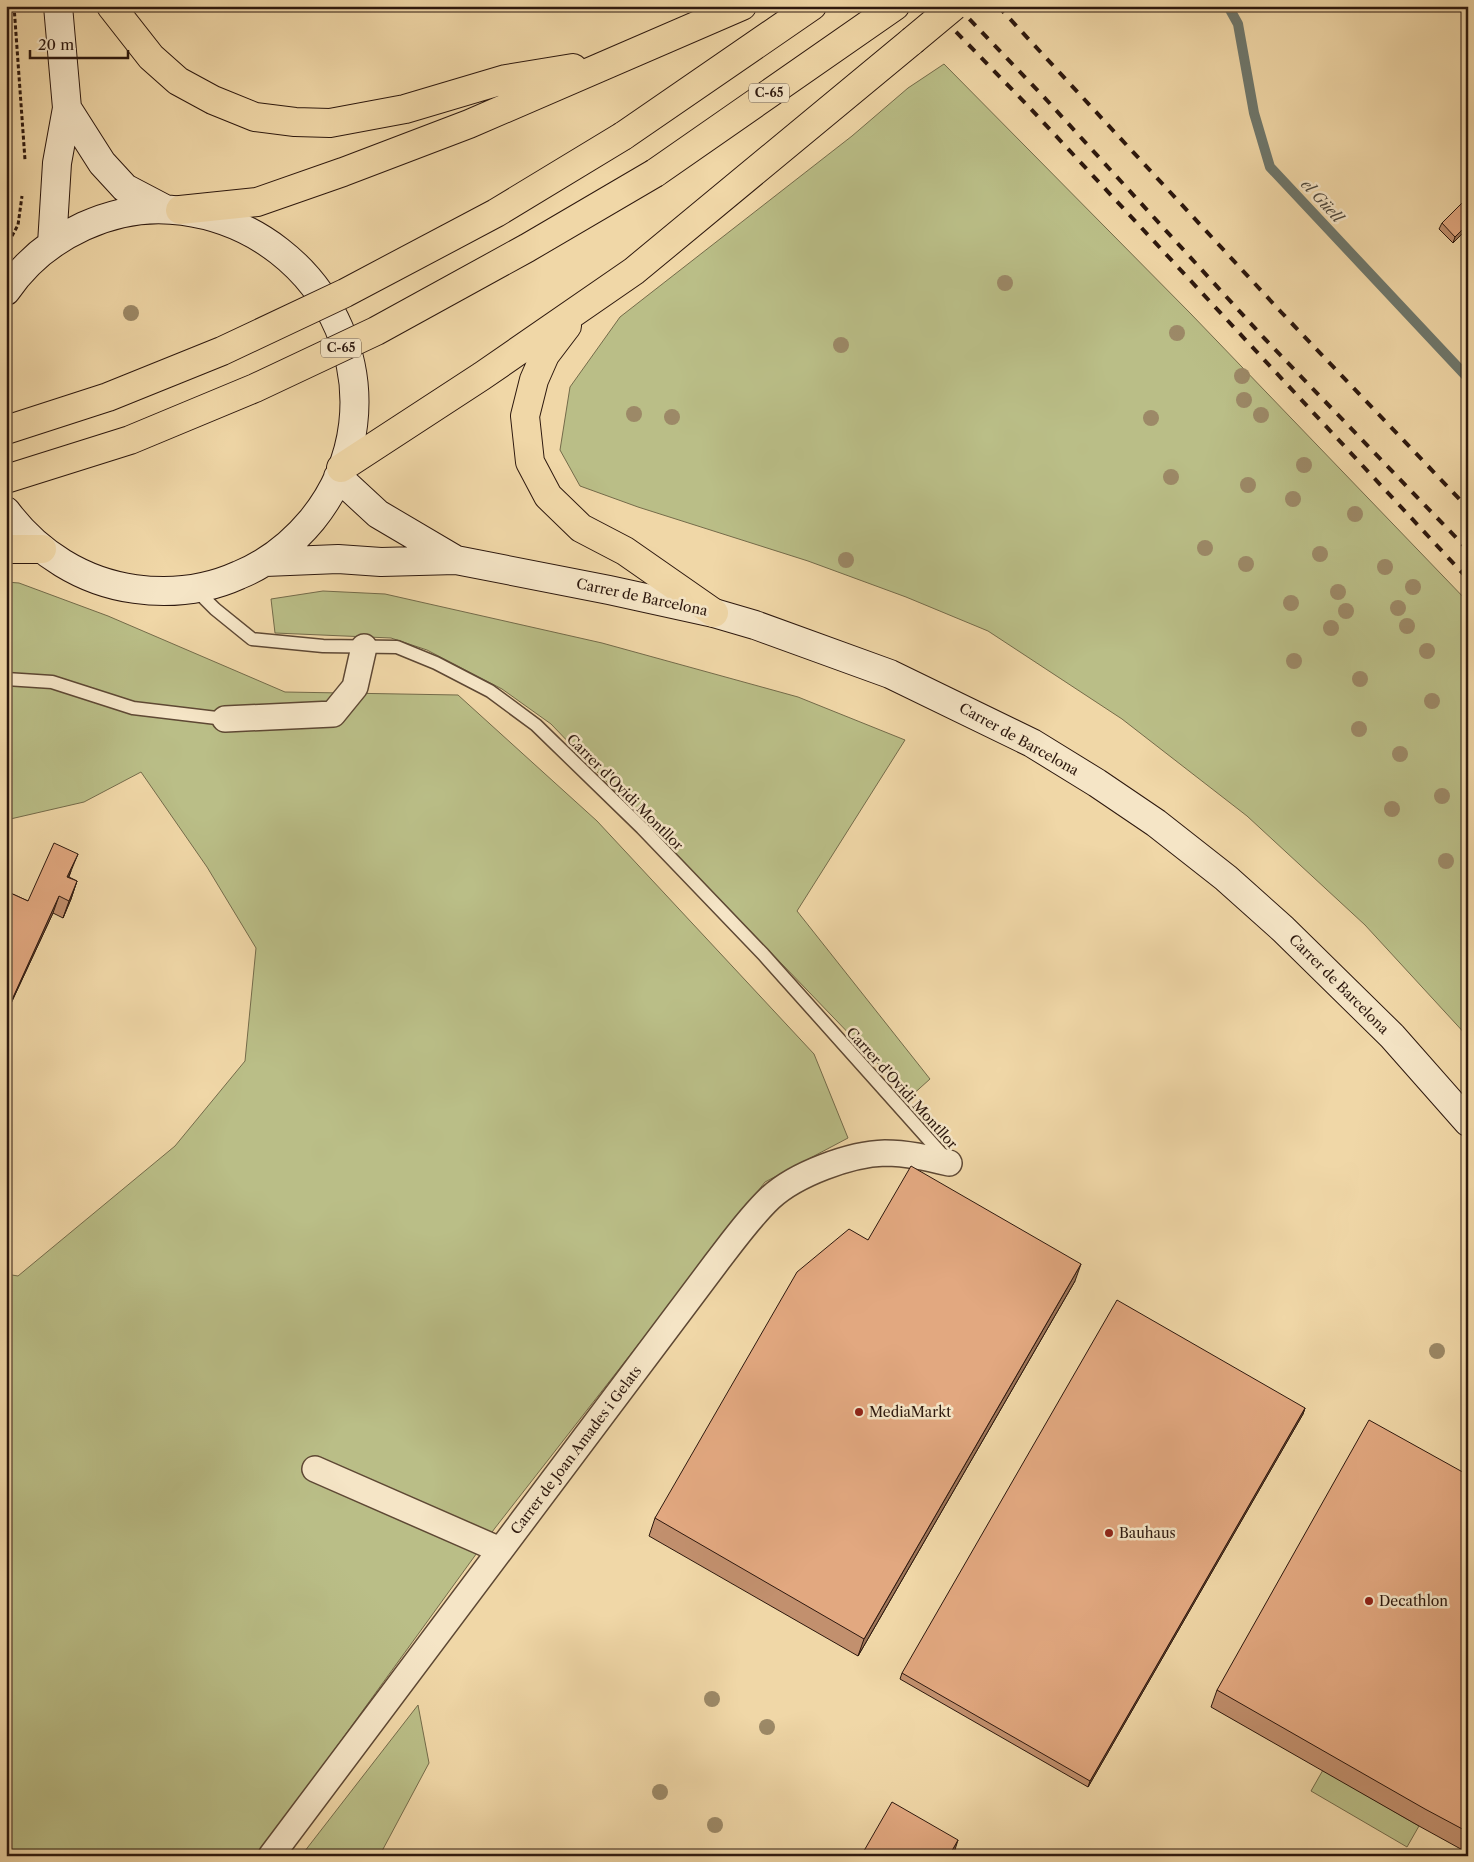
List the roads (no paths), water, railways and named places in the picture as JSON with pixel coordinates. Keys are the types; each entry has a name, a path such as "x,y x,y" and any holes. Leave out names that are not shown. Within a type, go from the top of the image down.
{"highway":[{"path":"111,6 151,57 178,81 213,100 255,117 295,122 330,123 405,109 506,79 616,61"},
{"path":"173,210 258,202 469,124 742,6"},
{"path":"6,430 108,397 213,355 345,293 496,213 623,136 812,6"},
{"path":"340,472 634,271 954,6"},
{"name":"C-65","path":"6,479 130,440 255,388 376,331 527,248 655,173 890,10"},
{"path":"580,309 545,355 534,380 526,416 530,462 548,496 581,528 626,551 714,613"},
{"path":"6,549 42,549"}],"main road":[{"path":"52,244 57,163 66,108 58,6"},
{"path":"66,108 102,163 125,188 173,210"},
{"path":"6,291 38,255 52,244 84,226 115,216 136,212 173,210 203,214 226,220 262,237 294,262 310,279 328,304 340,328 352,373 354,396 353,419 347,450 340,472 324,504 303,530 277,554 229,580 194,589 175,591 149,591 109,584 76,572 42,549 6,511"},
{"name":"Carrer de Barcelona","path":"340,472 378,514 456,560"},
{"name":"Carrer de Barcelona","path":"265,562 338,559 381,562 456,560 714,613 755,625 890,674 1032,743 1097,783 1156,823 1226,878 1283,929 1392,1036 1468,1122"}],"street":[{"path":"225,719 334,714 355,686 364,647"},
{"name":"Carrer de Joan Amades i Gelats","path":"271,1856 746,1224 771,1197 796,1181 824,1167 854,1158 885,1153 915,1156 949,1163"},
{"path":"315,1469 500,1550"}],"lane":[{"name":"Carrer d'Ovidi Montllor","path":"194,589 252,639 323,646 397,647 436,662 490,692 536,725 642,828 763,954 949,1163"},
{"path":"6,679 52,682 133,708 225,719"}],"waterway":[{"name":"el Güell","path":"1228,6 1238,24 1254,113 1270,167 1468,378"}],"railway":[{"path":"931,6 1030,108 1468,579"},
{"path":"957,6 1043,96 1264,338 1468,550"},
{"path":"998,6 1281,312 1468,508"}],"place":[{"name":"MediaMarkt","path":"859,1412"},
{"name":"Bauhaus","path":"1109,1533"},
{"name":"Decathlon","path":"1369,1601"}]}
